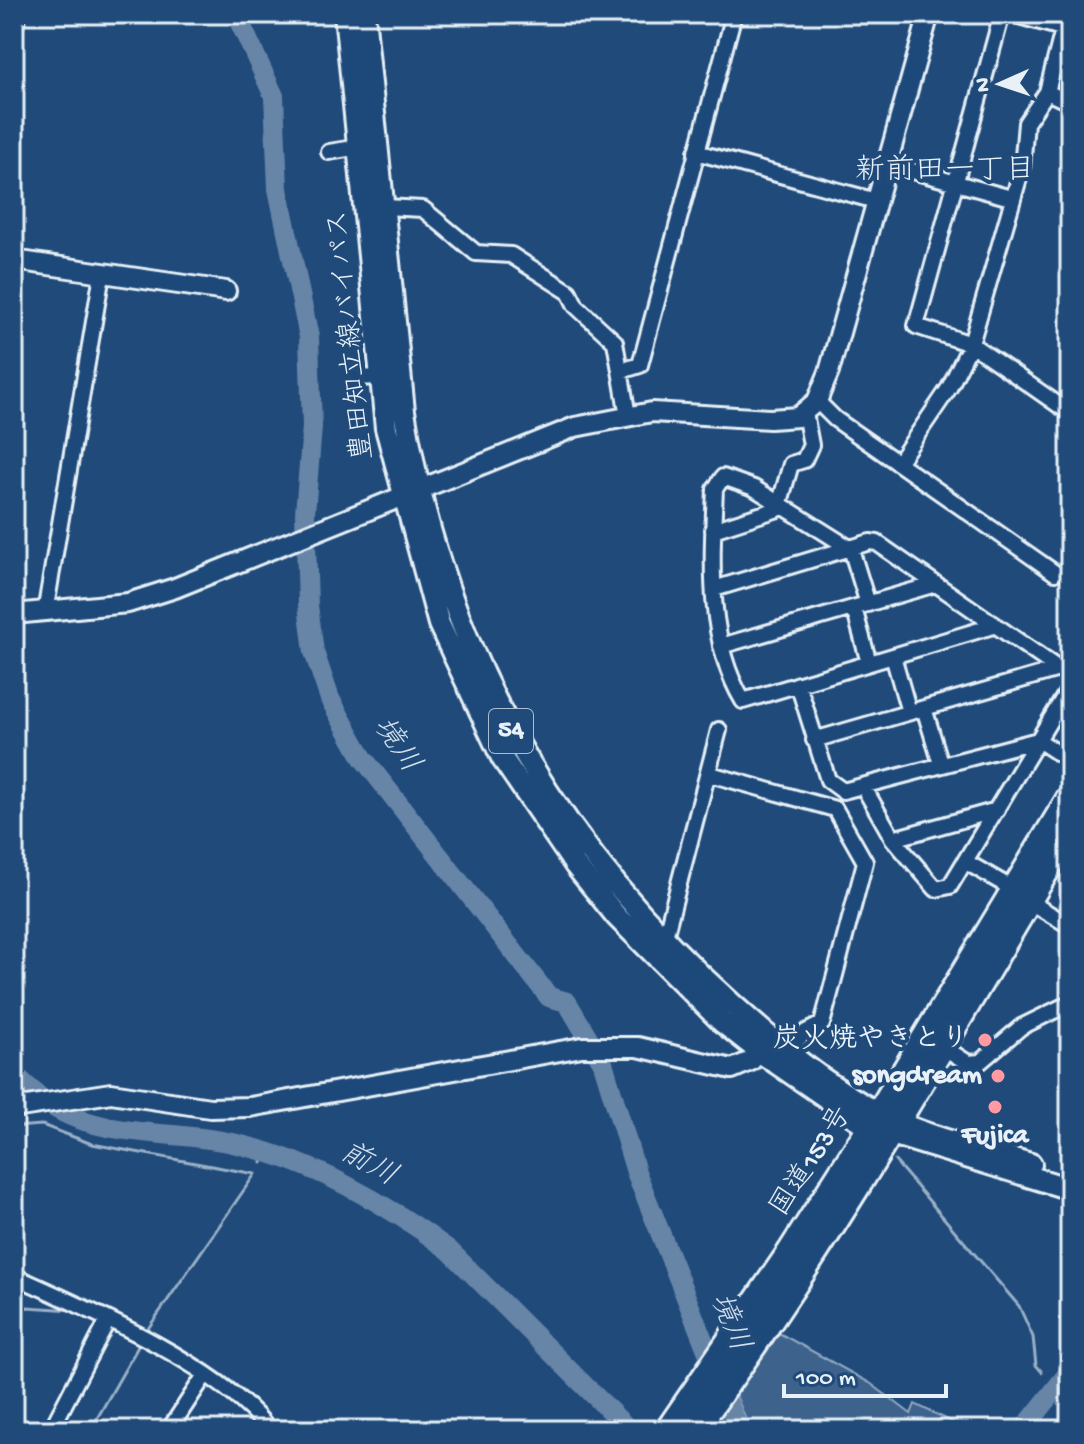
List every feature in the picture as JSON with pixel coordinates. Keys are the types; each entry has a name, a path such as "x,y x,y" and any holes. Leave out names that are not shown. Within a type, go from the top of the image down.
{"highway":[{"name":"国道153号","path":"694,1430 774,1294 940,1045 1070,797"},
{"name":"国道153号","path":"884,1125 1020,895 1070,831"},
{"name":"国道153号","path":"668,1430 774,1294"}],"main road":[{"name":"豊田知立線バイパス","path":"345,14 386,428 503,718 564,820 623,897 664,941 785,1051 884,1125 1070,1176"},
{"name":"豊田知立線バイパス","path":"364,14 385,207 410,493 439,624 502,758 534,809 594,891 636,939 722,1022 760,1052 884,1125 1070,1189"}],"street":[{"path":"14,23 16,14"},
{"path":"621,371 640,365 734,14"},
{"path":"713,530 773,513 781,504 791,464 804,460 811,445 811,407 840,336 929,14"},
{"path":"1002,14 916,326 971,344 1070,413"},
{"path":"898,463 949,388 971,344 1022,168 1026,123 1047,92 1067,24 1012,14"},
{"path":"1047,92 1070,103"},
{"path":"329,152 360,147"},
{"path":"696,152 876,201"},
{"path":"887,164 1011,198"},
{"path":"385,207 423,209 476,253 511,255 569,292 576,306 615,342 628,416"},
{"path":"14,260 226,291"},
{"path":"45,613 102,274"},
{"path":"355,378 381,377"},
{"path":"14,614 128,603 343,520 550,435 628,416 674,412 781,419 811,407 835,419 1055,573"},
{"path":"869,663 851,549 754,488 723,477 715,489 714,589 721,646 730,679 743,701 993,626"},
{"path":"714,589 877,543 1064,673"},
{"path":"721,646 936,584"},
{"path":"893,656 941,764"},
{"path":"814,740 1064,673"},
{"path":"798,684 814,740 833,785 843,791 1038,740 1070,761"},
{"path":"863,786 893,839 936,889 950,886 1070,687"},
{"path":"664,941 719,730"},
{"path":"710,774 835,809 865,862 822,1024 806,1032 785,1051"},
{"path":"893,839 997,810"},
{"path":"966,862 1070,926"},
{"path":"940,1045 968,1063 980,1062 1021,1027 1070,1003"},
{"path":"20,1107 70,1097 120,1094 210,1108 250,1107 547,1052 620,1046 677,1054 732,1069 751,1061 760,1052"},
{"path":"14,1276 152,1342 239,1397 269,1430"},
{"path":"51,1430 107,1322"},
{"path":"169,1430 205,1375"}],"shaded area":[{"path":"779,1333 870,1383 911,1414 915,1404 969,1430 750,1430 736,1395"}],"waterway":[{"name":"境川","path":"236,14 274,96 278,189 309,337 312,427 305,513 308,605 314,652 330,699 363,758 549,997 567,1002 603,1063 636,1172 739,1430"},
{"name":"前川","path":"14,1074 32,1091 72,1117 118,1129 214,1140 265,1152 321,1173 401,1216 449,1250 629,1430"},
{"path":"14,1127 42,1125 92,1144 255,1174 145,1333"},
{"path":"262,1163 265,1152"},
{"path":"895,1161 1019,1306 1033,1337 1036,1365 1042,1372"},
{"path":"14,1318 27,1307 73,1310"},
{"path":"108,1328 139,1344"},
{"path":"95,1422 140,1343"},
{"path":"1023,1430 1070,1371"}],"place":[{"name":"炭火焼やきとり","path":"985,1040"},
{"name":"songdream","path":"998,1076"},
{"name":"Fujica","path":"995,1107"}],"district":[{"name":"新前田一丁目","path":"945,172"}]}
